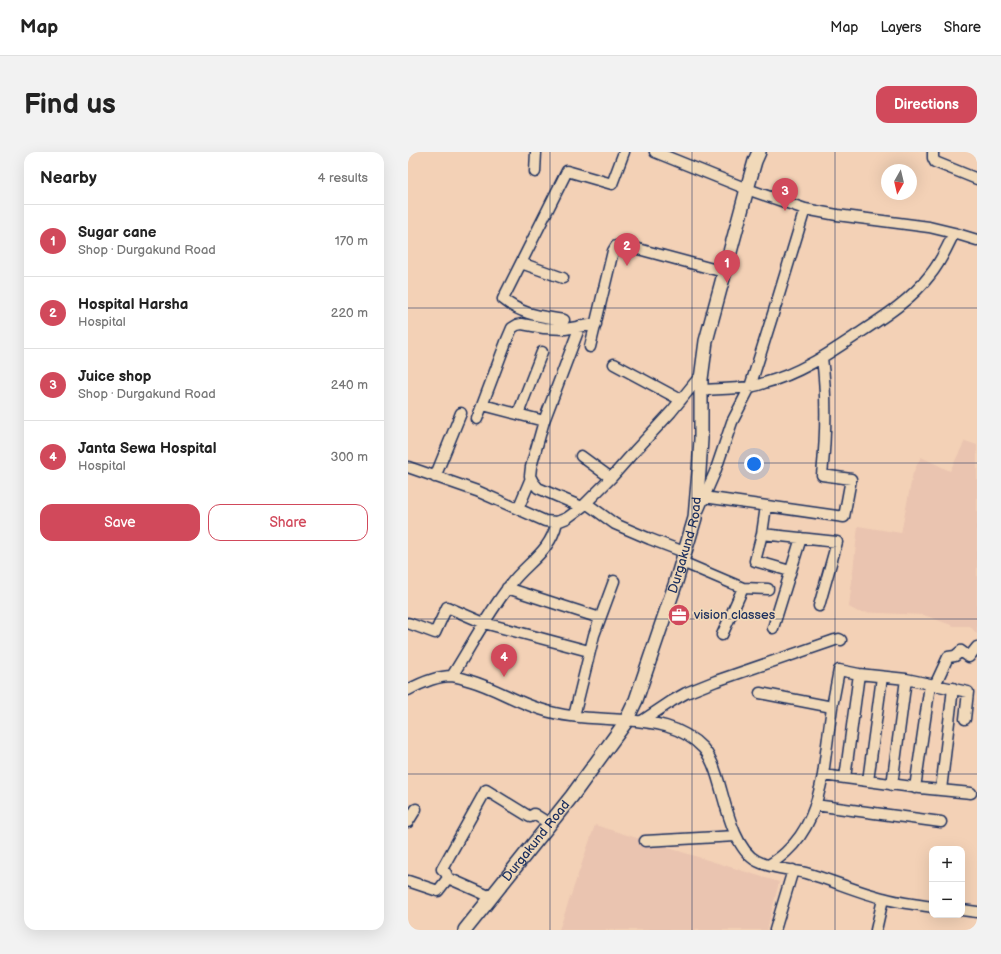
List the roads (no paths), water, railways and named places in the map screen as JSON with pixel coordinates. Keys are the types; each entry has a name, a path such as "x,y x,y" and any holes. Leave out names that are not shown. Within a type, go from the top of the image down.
{"main road":[{"name":"Durgakund Road","path":"465,930 572,796 627,720 636,700 695,518 699,470 701,390 706,340 746,189 759,152"}],"street":[{"path":"535,172 536,152"},
{"path":"564,320 525,313 510,305 503,299 567,171 612,184 624,152"},
{"path":"656,152 746,189 805,209 837,215 929,226 977,240"},
{"path":"933,152 935,162 977,179"},
{"path":"695,518 715,472 732,422 750,387 805,209"},
{"path":"701,390 750,387 781,379 822,358 886,315 911,296 931,275 943,257 954,233"},
{"path":"590,347 613,251 616,246 627,246 724,272"},
{"path":"521,263 563,278"},
{"path":"477,419 512,328 522,324 544,328 565,329 596,324"},
{"path":"580,326 544,421 531,467 530,476 533,482 538,488 584,505 615,524 650,539 743,588 768,589"},
{"path":"518,414 542,352"},
{"path":"704,497 844,517 850,479 822,475 825,426 825,389 822,358"},
{"path":"614,364 681,400"},
{"path":"408,468 477,491 545,521 556,522 567,518 584,505 611,478 671,412 702,375"},
{"path":"483,405 544,421"},
{"path":"434,476 461,413"},
{"path":"581,456 611,478"},
{"path":"518,509 531,478"},
{"path":"766,506 762,534 755,561 790,571"},
{"path":"452,676 507,588 547,546 555,530 556,522"},
{"path":"762,534 836,542 819,606"},
{"path":"772,628 800,538"},
{"path":"574,716 594,635 614,581"},
{"path":"507,588 600,618"},
{"path":"722,635 743,588"},
{"path":"408,623 435,634 448,607 484,624 585,650"},
{"path":"642,721 686,693 834,640 841,640"},
{"path":"915,788 933,685 948,657 955,656 961,651 969,657 977,647"},
{"path":"769,865 786,852 797,840 805,829 813,812 823,775 832,707 839,670 859,674 906,679 968,692 965,719"},
{"path":"845,778 859,674"},
{"path":"408,690 435,679 452,676 481,684 538,709 561,715 642,721 670,727 684,733 702,747 708,754 714,766 736,836 748,855 757,861 769,865 826,879 884,899 929,906"},
{"path":"868,781 882,677"},
{"path":"892,785 906,679"},
{"path":"941,790 953,688"},
{"path":"760,693 832,707"},
{"path":"823,775 915,788 971,793"},
{"path":"491,897 448,878 442,869 486,790 530,817 534,814 550,824"},
{"path":"815,805 941,822"},
{"path":"408,822 416,809"},
{"path":"645,841 736,836"},
{"path":"776,930 792,870"},
{"path":"408,881 438,891 448,878"},
{"path":"876,930 884,899"},
{"path":"965,910 977,912"}],"place":[{"name":"Juice shop","path":"785,211"},
{"name":"Hospital Harsha","path":"627,266"},
{"name":"Sugar cane","path":"727,283"},
{"name":"vision classes","path":"679,615"},
{"name":"Janta Sewa Hospital","path":"504,677"}]}
